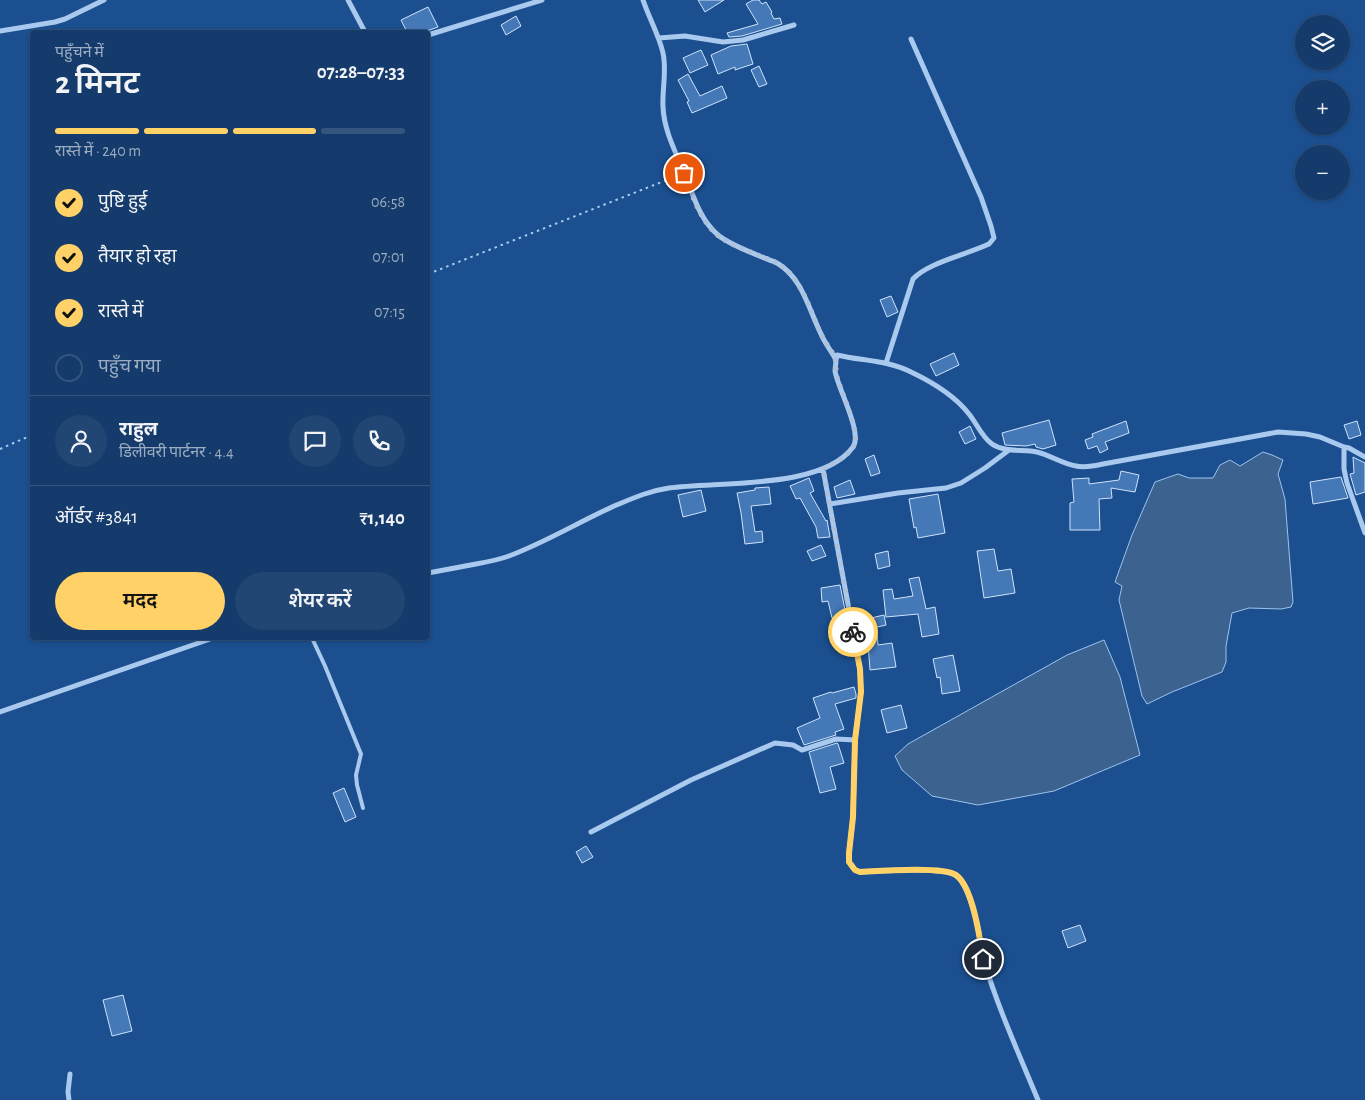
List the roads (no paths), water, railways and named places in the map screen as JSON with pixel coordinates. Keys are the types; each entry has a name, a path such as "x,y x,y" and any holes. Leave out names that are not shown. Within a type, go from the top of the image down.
{"street":[{"path":"0,31 54,22 104,0"},
{"path":"348,0 364,30"},
{"path":"430,34 542,0"},
{"path":"643,0 659,38 663,54 663,108 668,136 697,206 709,225 719,236 777,263 789,273 800,288 822,337 836,360"},
{"path":"659,38 685,36 723,42 743,40 794,25"},
{"path":"886,363 913,279 918,274 937,265 989,244 994,238 980,197 911,39"},
{"path":"430,573 508,556 605,510 649,492 691,485 739,484 785,479 823,469 844,456 852,448 856,438 835,370 837,355 886,363 910,371 960,404 989,442 995,446 1009,450 1034,452 1076,466 1088,466 1278,432 1320,437 1365,457"},
{"path":"1344,447 1344,469 1347,483 1365,533"},
{"path":"830,504 898,493 946,488 971,478 1009,450"},
{"path":"823,469 860,669 861,692 855,740 853,817 849,862 855,870 860,872 936,870 957,875 967,891 974,912 983,959 1003,1016 1038,1100"},
{"path":"0,712 207,640"},
{"path":"591,832 690,780 775,743 793,745 802,750 836,739 855,740"},
{"path":"69,1100 70,1074"}],"lane":[{"path":"313,640 361,754 356,775 363,808"}],"water":[{"path":"1263,452 1283,460 1278,474 1285,499 1293,602 1291,607 1281,609 1249,608 1232,613 1226,646 1226,662 1222,672 1147,704 1142,696 1119,600 1122,586 1115,582 1132,535 1155,482 1178,474 1189,478 1213,478 1220,465 1230,460 1240,466"},
{"path":"1104,640 1120,677 1140,755 1054,791 978,805 932,796 902,770 895,756 908,744 1067,655"}]}
